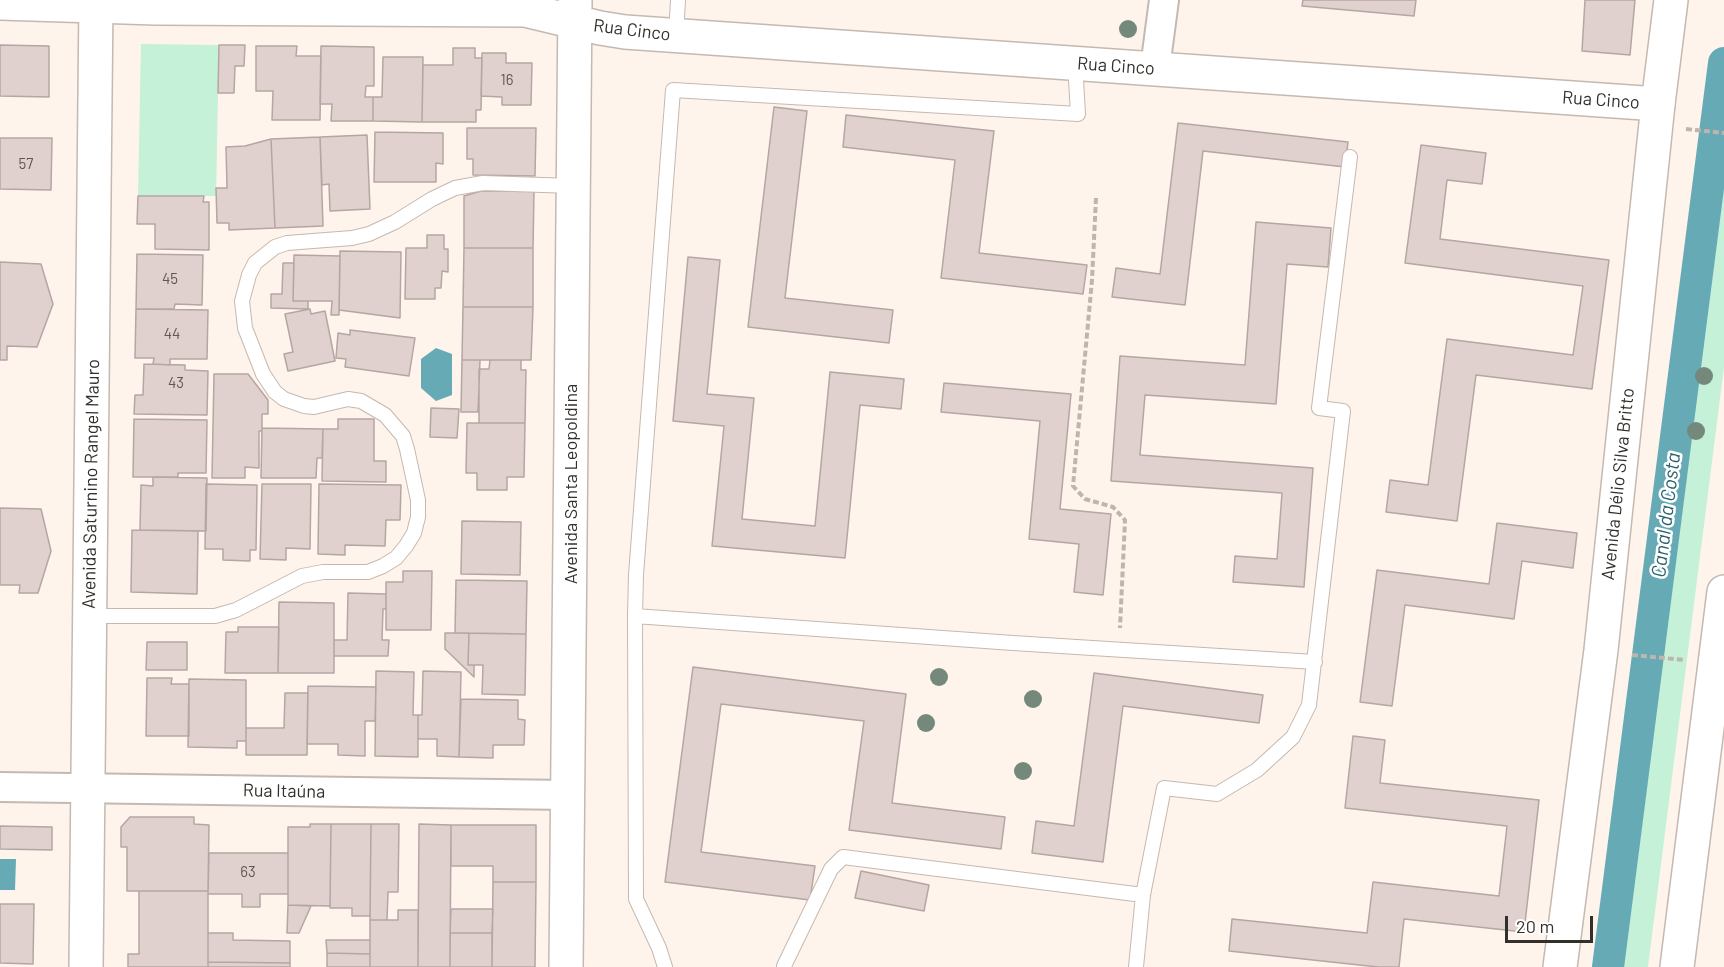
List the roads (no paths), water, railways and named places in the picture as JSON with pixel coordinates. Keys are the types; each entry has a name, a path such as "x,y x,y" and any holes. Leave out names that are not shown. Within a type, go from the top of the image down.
{"street":[{"path":"1155,68 1164,0"},
{"name":"Avenida Délio Silva Britto","path":"1560,967 1601,650 1671,0"},
{"name":"Rua Cinco","path":"0,3 96,2 168,8 575,11 625,32 1658,104"},
{"name":"Avenida Saturnino Rangel Mauro","path":"86,967 96,2"},
{"name":"Avenida Santa Leopoldina","path":"566,967 575,11"},
{"path":"1677,967 1724,597"},
{"name":"Rua Itaúna","path":"0,787 568,795"}],"lane":[{"path":"676,35 678,0"},
{"path":"664,967 660,948 636,899 635,616 636,575 673,90 1078,114 1076,80 1078,63"},
{"path":"1136,967 1143,895 1164,788 1216,794 1257,770 1293,737 1309,705 1343,411 1320,408 1350,157"},
{"path":"90,616 215,616 236,610 302,576 323,572 368,572 396,558 414,533 418,517 418,500 403,436 385,415 361,401 348,399 304,406 284,399 275,392 263,374 245,328 242,301 249,274 255,263 275,247 287,243 352,238 369,234 455,188 483,183 573,186"},
{"path":"635,616 1315,662"},
{"path":"783,966 831,869 843,857 1143,895"}],"water":[{"path":"436,348 452,354 452,395 436,401 421,388 421,359"},
{"path":"0,859 16,859 15,890 0,890"}],"waterway":[{"name":"Canal da Costa","path":"1608,967 1724,63"}]}
